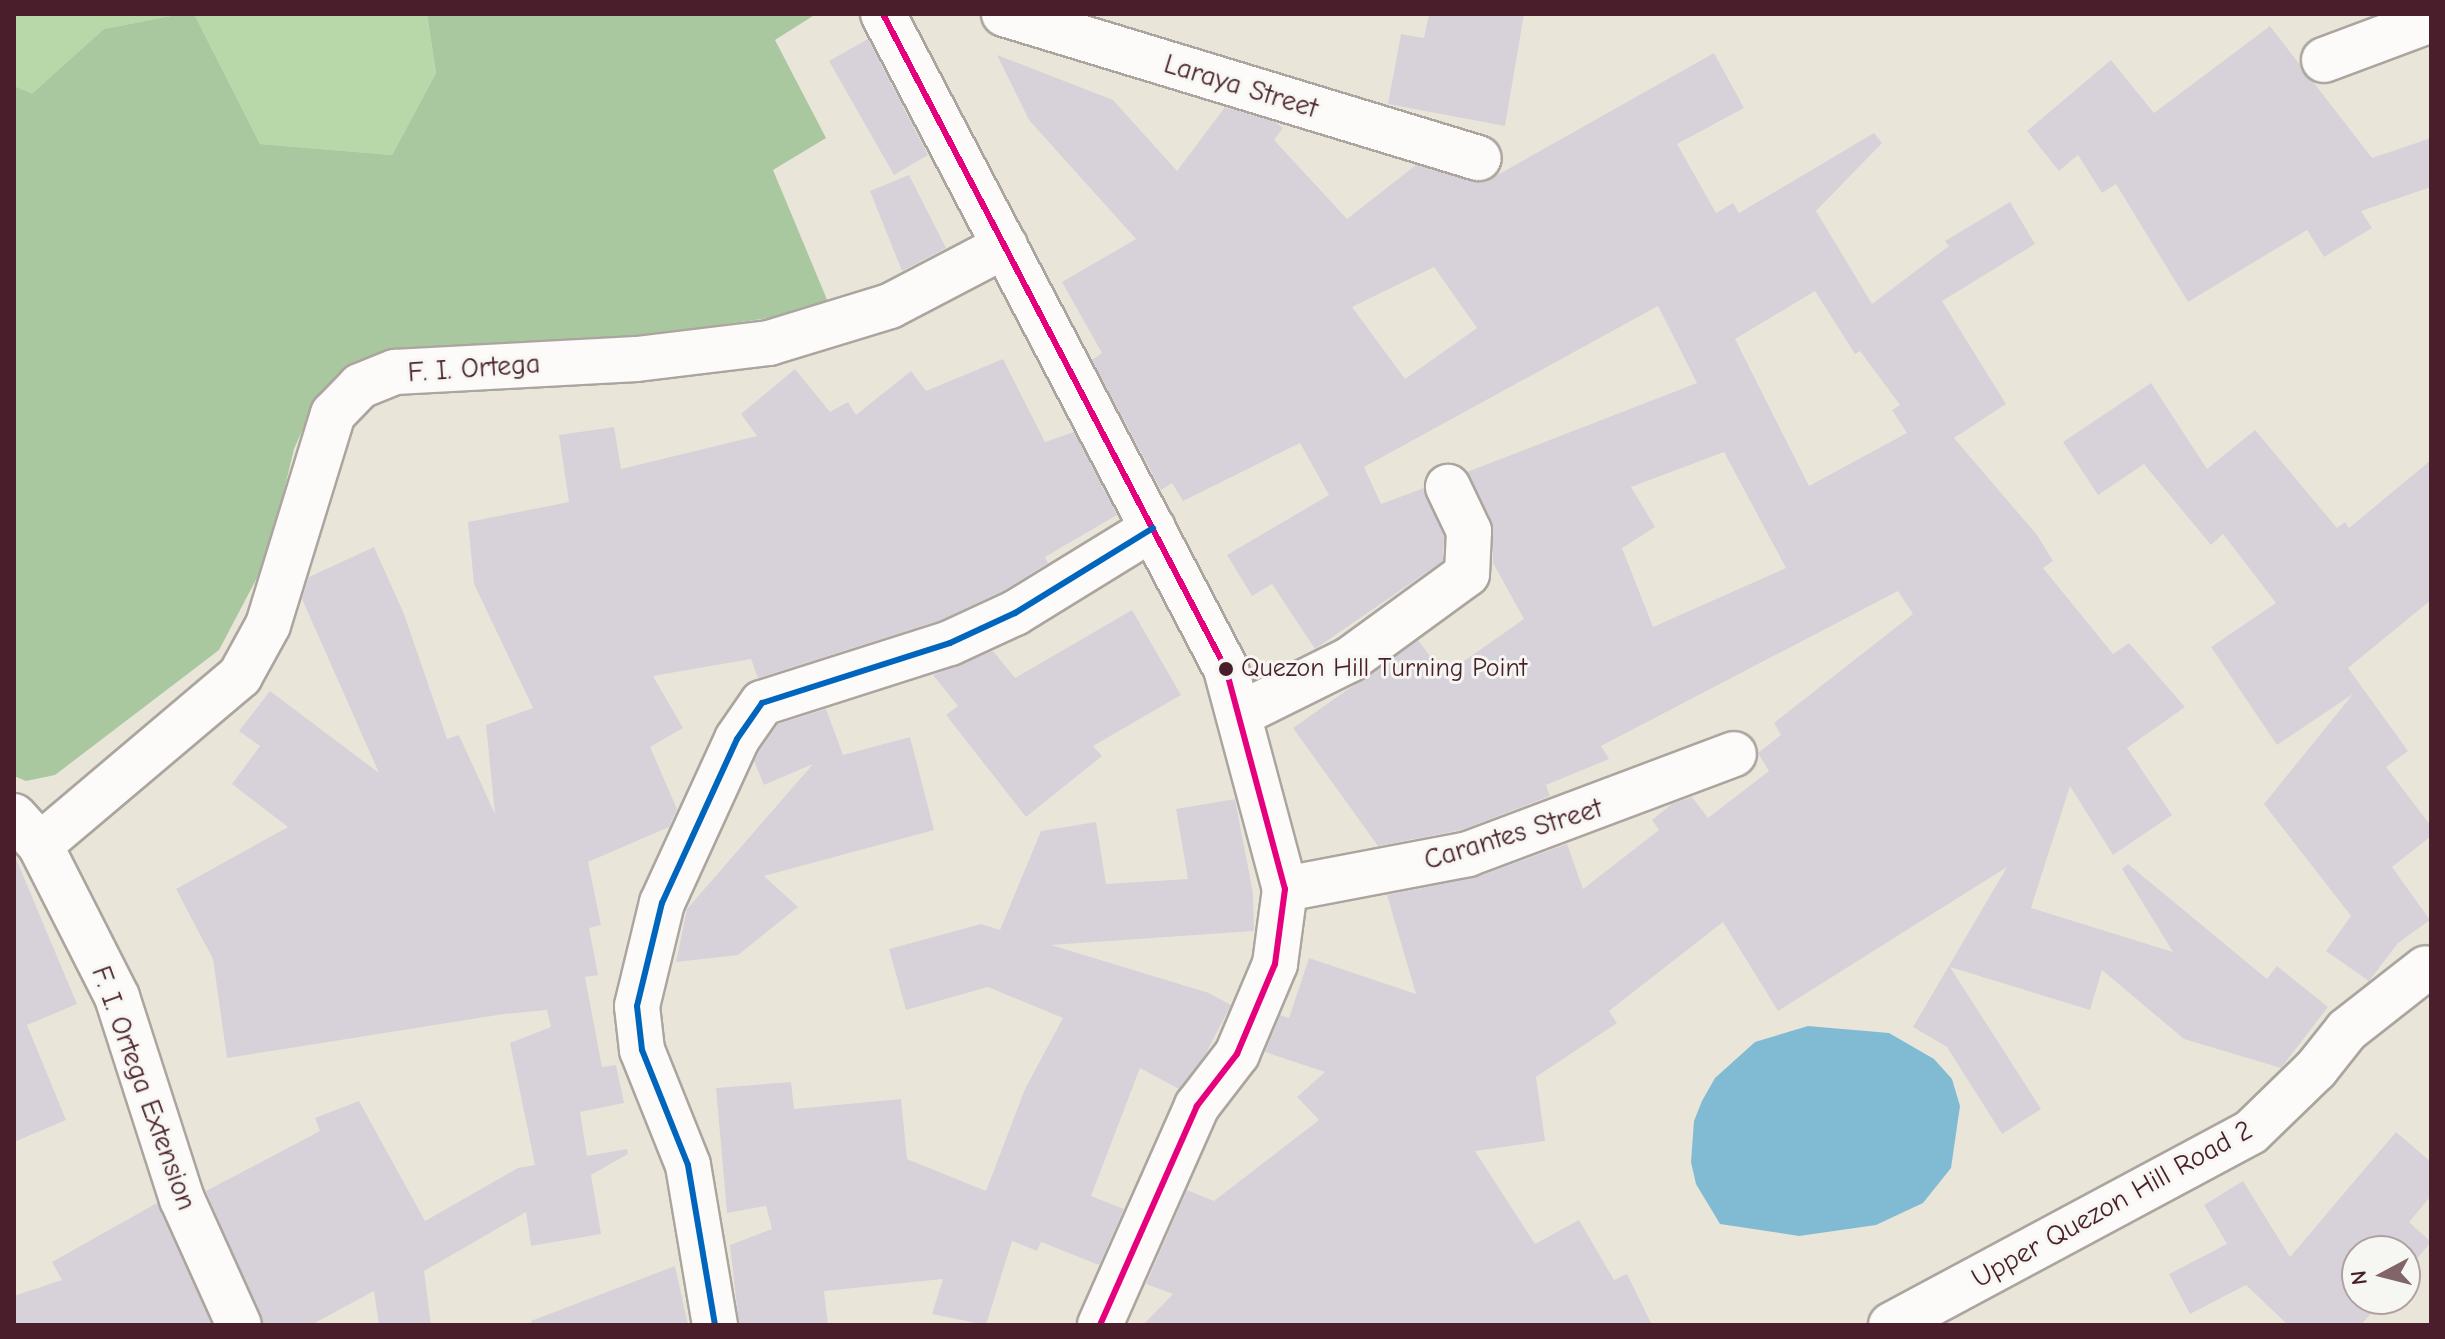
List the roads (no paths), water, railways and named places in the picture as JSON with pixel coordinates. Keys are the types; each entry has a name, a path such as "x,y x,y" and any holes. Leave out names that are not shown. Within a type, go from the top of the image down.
{"street":[{"path":"883,14 1226,669 1285,889 1275,964 1237,1054 1197,1106 1100,1325"},
{"name":"Laraya Street","path":"1004,14 1479,158"},
{"path":"2324,60 2431,20"},
{"name":"F. I. Ortega","path":"27,830 240,676 268,625 333,414 360,386 395,372 637,359 769,343 890,306 1005,246"},
{"path":"1240,714 1349,660 1467,574 1469,531 1448,487"},
{"path":"715,1325 688,1165 642,1050 637,1006 662,903 737,739 762,703 950,643 1015,613 1153,528"},
{"name":"Carantes Street","path":"1285,889 1468,854 1734,754"},
{"name":"F. I. Ortega Extension","path":"27,830 117,997 182,1199 239,1325"},
{"name":"Upper Quezon Hill Road 2","path":"1891,1325 2251,1132 2316,1069 2347,1030 2426,968"}],"water":[{"path":"1808,1026 1889,1033 1934,1059 1952,1079 1960,1106 1951,1168 1923,1203 1876,1225 1799,1236 1720,1224 1696,1184 1691,1162 1694,1121 1702,1101 1715,1078 1755,1042"}],"place":[{"name":"Quezon Hill Turning Point","path":"1226,669"}]}
